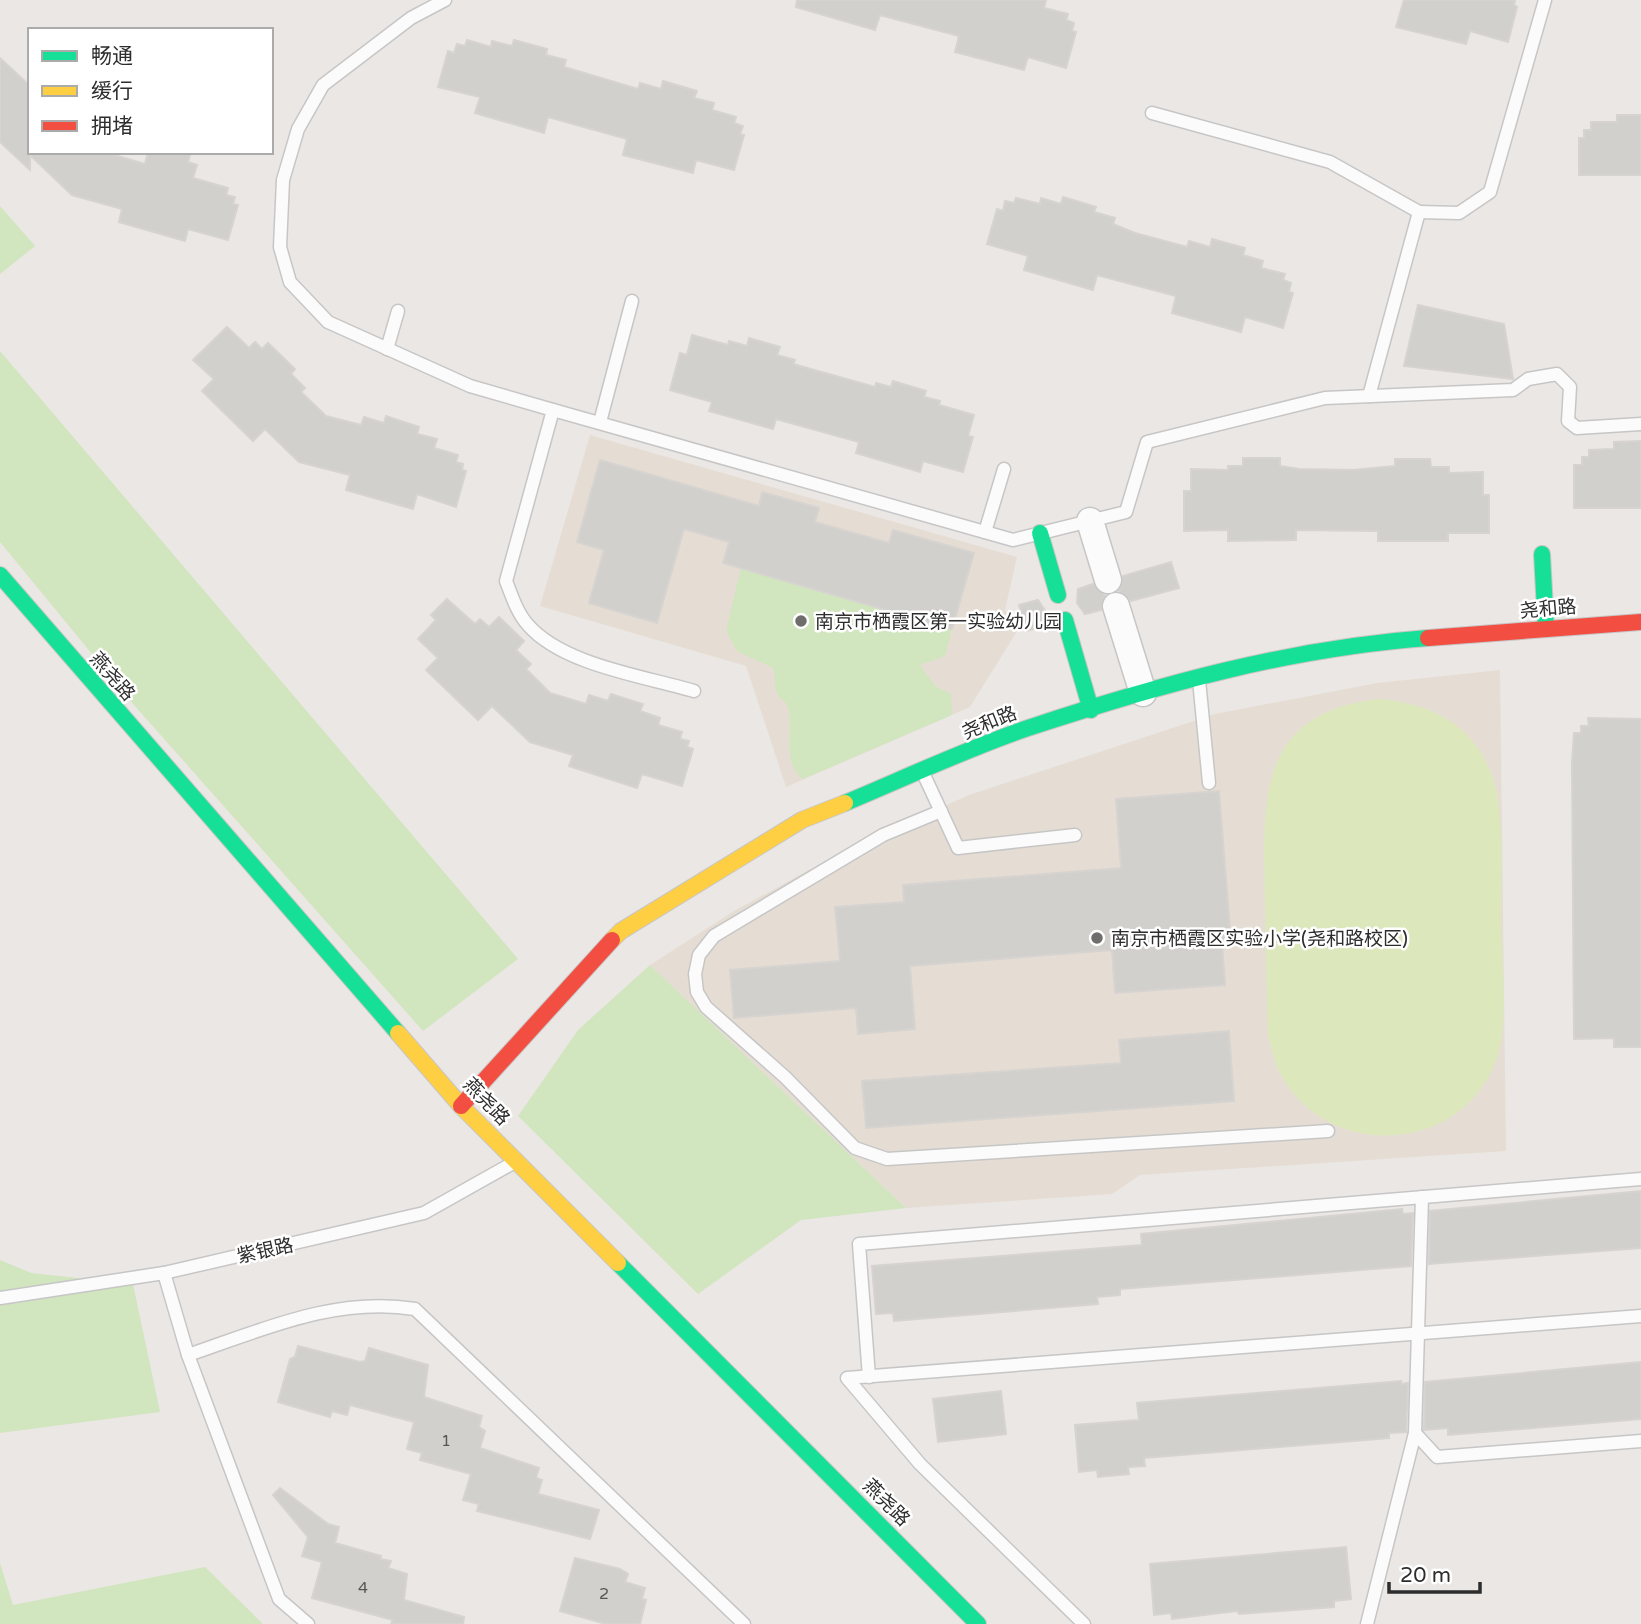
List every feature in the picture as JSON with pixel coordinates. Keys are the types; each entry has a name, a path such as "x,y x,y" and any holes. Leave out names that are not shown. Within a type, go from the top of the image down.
{"main road":[{"path":"1040,533 1058,594"},
{"path":"1542,554 1546,629"},
{"name":"燕尧路","path":"0,575 461,1106 978,1624"},
{"path":"1065,620 1091,710"},
{"name":"尧和路","path":"461,1106 621,931 802,820 1026,729 1198,677 1358,643 1641,622"}],"street":[{"path":"1090,521 1108,580"},
{"path":"1116,606 1143,694"}],"lane":[{"path":"445,0 411,18 323,85 298,129 283,180 280,247 290,282 328,322 470,386 1013,540 1126,512 1147,442 1325,398 1513,390 1528,379 1557,374 1570,387 1568,421 1577,428 1641,424"},
{"path":"1152,113 1330,162 1419,212 1459,213 1490,192 1545,0"},
{"path":"1369,396 1419,212"},
{"path":"600,422 632,301"},
{"path":"387,349 398,311"},
{"path":"553,410 506,581 514,603 527,625 560,652 694,691"},
{"path":"985,532 1004,469"},
{"path":"1198,677 1209,783"},
{"path":"922,772 958,848 1075,835"},
{"path":"940,811 883,835 807,880 714,936 699,955 695,974 697,992 706,1007 785,1077 855,1148 887,1159 1328,1131"},
{"name":"紫银路","path":"0,1298 163,1273 424,1213 517,1161"},
{"path":"869,1377 859,1244 1641,1179"},
{"path":"1367,1624 1415,1433 1423,1197"},
{"path":"163,1273 188,1355 279,1599 308,1624"},
{"path":"188,1355 314,1312 386,1304 415,1309 744,1624"},
{"path":"1084,1624 920,1464 846,1378 1641,1316"},
{"path":"1415,1433 1437,1457 1641,1441"}],"shaded area":[{"name":"南京市栖霞区第一实验幼儿园","path":"590,435 1017,557 1005,610 1016,633 970,707 786,787 746,666 540,606"},
{"name":"南京市栖霞区实验小学(尧和路校区)","path":"1500,670 1506,1151 1140,1175 1112,1194 906,1208 650,965 734,911 840,853 969,795 1215,714 1377,683"}],"green space":[{"path":"0,206 35,246 0,274"},
{"path":"0,351 518,959 423,1031 134,705 0,542"},
{"path":"741,568 952,629 945,656 920,665 935,686 951,694 952,715 803,779 792,764 788,707 776,692 773,668 737,651 726,631"},
{"path":"1380,699 1409,704 1436,713 1449,720 1471,739 1486,761 1495,784 1501,842 1504,1007 1496,1060 1490,1074 1471,1100 1447,1119 1418,1131 1388,1136 1358,1133 1330,1122 1304,1105 1284,1080 1276,1064 1268,1035 1266,983 1265,826 1268,794 1276,766 1289,741 1310,722 1340,707"},
{"path":"650,965 906,1208 801,1220 698,1294 518,1116 578,1030"},
{"path":"0,1260 31,1273 133,1284 160,1412 0,1433"},
{"path":"0,1563 13,1605 205,1567 263,1624 0,1624"}],"building":[{"path":"797,0 1046,0 1044,8 1068,14 1066,20 1074,23 1072,31 1076,32 1066,68 1028,57 1024,70 955,52 959,36 880,15 875,30 796,7"},
{"path":"1404,0 1515,0 1514,5 1517,7 1508,42 1470,31 1466,44 1396,27"},
{"path":"467,40 491,47 492,41 512,46 514,40 547,49 546,55 566,60 564,67 638,89 640,83 661,89 663,81 697,91 694,98 714,103 712,110 736,117 734,123 743,126 740,134 744,135 734,170 696,160 693,173 623,155 627,139 548,117 544,133 475,113 480,97 438,87 448,51 454,53 457,44 465,46"},
{"path":"0,58 28,84 28,154 111,154 145,164 148,154 190,154 188,162 197,165 193,178 228,188 226,195 235,197 233,204 238,205 228,240 188,229 185,241 119,222 122,209 72,195 30,155 30,170 0,142"},
{"path":"1617,115 1641,115 1641,175 1579,175 1579,138 1584,138 1584,130 1591,130 1591,122 1617,122"},
{"path":"1063,197 1096,207 1094,212 1115,218 1113,224 1135,233 1187,247 1189,241 1210,247 1212,239 1245,248 1243,255 1263,261 1261,268 1285,274 1283,280 1291,283 1289,292 1293,293 1283,328 1245,317 1241,332 1172,313 1176,296 1097,275 1093,290 1024,270 1028,256 987,244 997,209 1003,211 1005,201 1014,203 1016,198 1040,204 1041,198 1061,204"},
{"path":"1418,305 1504,324 1513,379 1404,366"},
{"path":"227,327 249,348 255,342 262,349 268,343 295,369 291,374 305,388 301,392 326,416 361,425 364,417 384,423 386,416 419,427 417,434 437,439 434,448 458,455 456,462 463,464 462,470 466,471 456,507 417,494 413,509 346,490 350,475 299,462 265,429 253,441 202,391 214,379 193,360"},
{"path":"692,335 728,345 729,341 747,346 749,338 780,347 777,355 795,360 793,364 875,387 876,383 891,387 893,381 926,391 924,397 940,401 939,405 974,415 968,436 973,437 963,472 923,461 920,472 856,453 859,442 776,419 773,429 709,411 712,402 670,390 680,353 687,355"},
{"path":"1641,441 1641,508 1574,508 1574,465 1582,465 1582,457 1589,457 1589,450 1614,449 1614,442"},
{"path":"1243,458 1280,458 1280,466 1299,469 1353,470 1395,466 1395,459 1430,459 1431,467 1449,467 1449,473 1483,472 1483,495 1489,495 1489,533 1448,533 1448,541 1378,541 1378,531 1296,530 1296,540 1228,541 1228,530 1184,531 1184,491 1191,491 1191,469 1228,470 1228,466 1243,466"},
{"path":"600,460 759,506 762,492 819,508 815,522 889,543 893,530 974,553 952,629 723,563 729,542 684,529 657,623 589,603 604,550 577,542"},
{"path":"1171,562 1179,588 1131,601 1119,591 1123,576"},
{"path":"1093,584 1105,595 1101,610 1085,614 1077,603 1078,589"},
{"path":"447,599 475,624 480,619 489,627 499,617 524,641 516,650 531,664 526,669 550,693 586,704 589,695 608,701 611,694 643,704 640,711 660,718 658,725 682,732 680,739 689,741 687,747 693,749 682,786 642,774 637,788 569,766 573,755 530,742 492,706 478,720 426,670 438,658 418,639 436,620 431,615"},
{"path":"1038,600 1046,612 1045,626 1026,631 1019,605"},
{"path":"1588,718 1641,719 1641,1047 1614,1047 1614,1038 1574,1039 1572,763 1574,733 1581,733 1581,726 1589,726"},
{"path":"1219,791 1231,941 1222,942 1225,985 1115,993 1112,950 910,966 915,1029 858,1034 856,1008 734,1018 730,970 840,961 835,907 904,902 903,885 1121,868 1116,799"},
{"path":"1229,1031 1234,1101 866,1128 862,1081 1121,1063 1119,1040"},
{"path":"1641,1191 1641,1248 1429,1264 1430,1211"},
{"path":"1402,1209 1403,1214 1413,1213 1411,1266 1120,1289 1120,1295 1097,1297 1098,1304 894,1321 893,1313 876,1314 872,1266 1142,1245 1141,1234"},
{"path":"298,1346 360,1362 365,1361 369,1348 428,1365 424,1397 482,1416 479,1427 485,1431 480,1448 539,1468 536,1478 542,1480 538,1494 599,1510 590,1539 477,1511 479,1504 463,1500 471,1474 420,1460 422,1453 407,1449 414,1422 350,1405 347,1415 332,1411 330,1417 278,1402 290,1359 295,1357"},
{"path":"1641,1362 1641,1419 1448,1435 1448,1428 1424,1430 1425,1382"},
{"path":"1401,1381 1402,1384 1408,1383 1406,1432 1389,1433 1389,1438 1144,1458 1145,1466 1128,1467 1129,1474 1098,1477 1097,1470 1079,1472 1075,1425 1139,1420 1137,1403"},
{"path":"1001,1391 1006,1434 938,1442 933,1399"},
{"path":"280,1488 328,1524 339,1527 335,1543 381,1556 380,1559 391,1561 388,1568 407,1574 404,1600 464,1617 463,1624 391,1624 393,1620 312,1598 322,1562 302,1556 308,1537 273,1495"},
{"path":"1346,1547 1351,1599 1334,1601 1334,1607 1239,1614 1237,1611 1172,1619 1171,1613 1154,1615 1150,1564"},
{"path":"575,1558 620,1569 628,1574 625,1582 645,1588 642,1599 646,1600 640,1624 606,1624 560,1611"}],"traffic: fast":[{"path":"1040,533 1058,595"},
{"path":"1542,554 1546,629"},
{"path":"0,575 398,1033"},
{"path":"1065,620 1091,710"},
{"path":"845,803 1005,736 1175,683 1326,650 1428,638"},
{"path":"618,1263 978,1624"}],"traffic: slow":[{"path":"612,940 621,931 802,820 845,803"},
{"path":"398,1033 461,1106 618,1263"}],"traffic: jam":[{"path":"1428,638 1641,622"},
{"path":"461,1106 612,940"}],"place":[{"name":"南京市栖霞区第一实验幼儿园","path":"801,621"},
{"name":"南京市栖霞区实验小学(尧和路校区)","path":"1097,938"}]}
